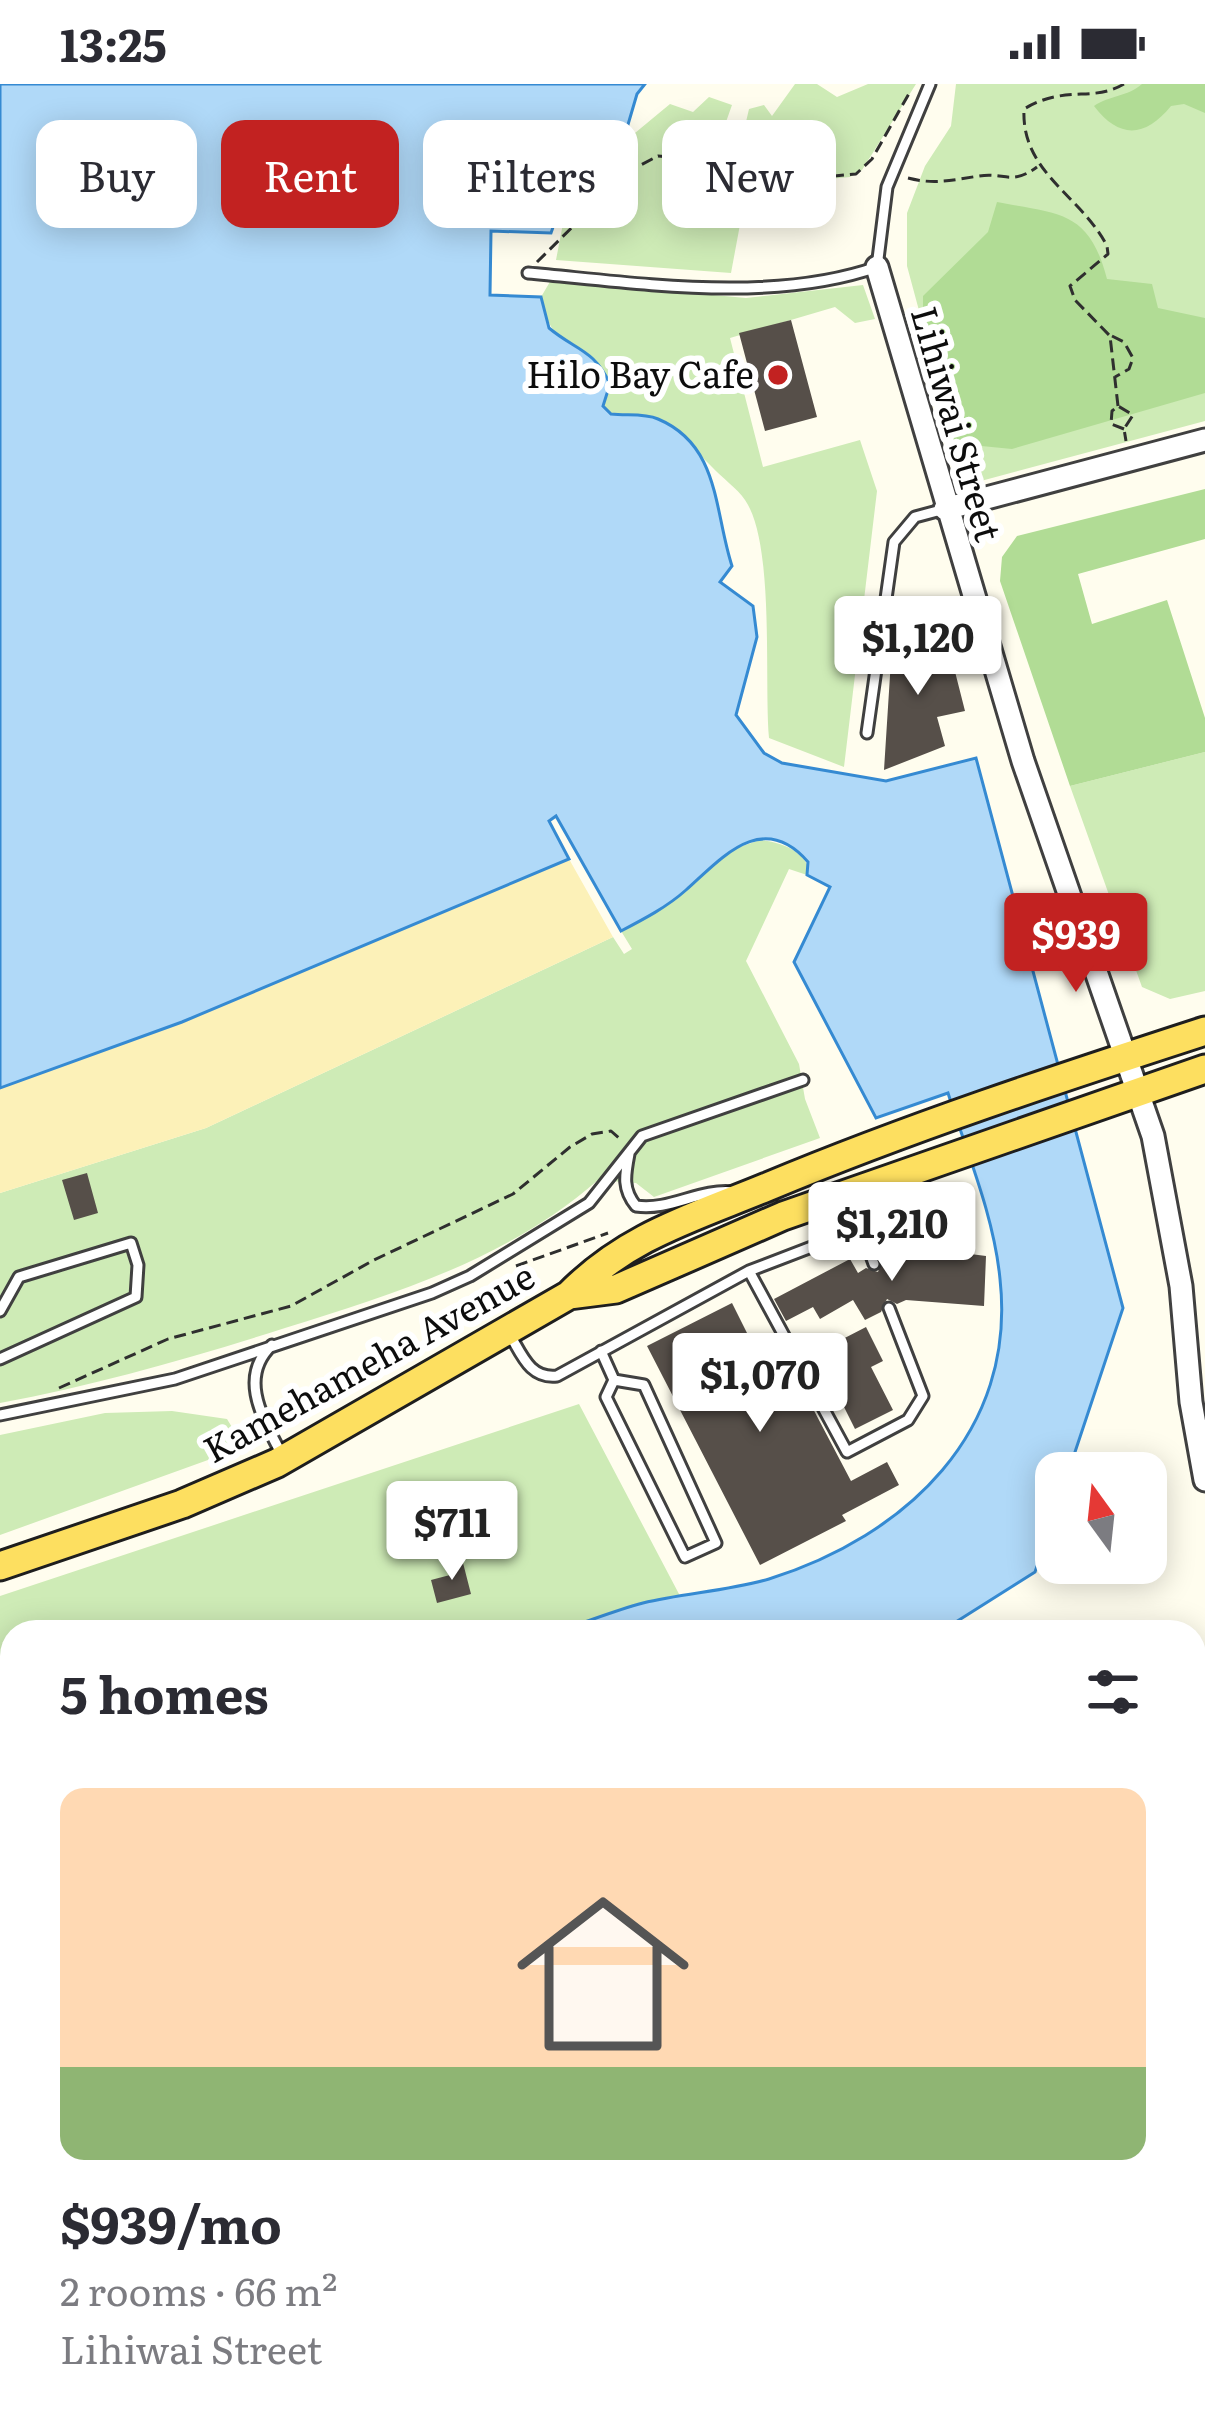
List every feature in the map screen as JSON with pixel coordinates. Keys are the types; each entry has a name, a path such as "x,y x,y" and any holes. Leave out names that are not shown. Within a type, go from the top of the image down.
{"main road":[{"name":"Kamehameha Avenue","path":"0,1566 182,1504 284,1459 568,1295 602,1262 629,1245 941,1118 1205,1031"},
{"name":"Kamehameha Avenue","path":"568,1295 616,1288 783,1216 1205,1069"}],"street":[{"name":"Lihiwai Street","path":"878,267 945,509 1023,761 1140,1093 1171,1224 1191,1402 1205,1480"},
{"path":"945,509 1205,440"}],"lane":[{"name":"Lihiwai Street","path":"878,267 880,214 930,84"},
{"path":"528,273 746,290 850,277 878,267"},
{"path":"867,733 894,542 915,517 945,509"},
{"path":"0,1414 176,1379 432,1293 470,1276 589,1203 642,1136 803,1080"},
{"path":"631,1147 624,1179 627,1196 636,1206 657,1209 714,1190 751,1194"},
{"path":"507,1330 539,1376 557,1376 749,1270 861,1228 874,1264"},
{"path":"0,1311 19,1277 130,1243 138,1265 136,1297 0,1359"},
{"path":"749,1270 847,1452 908,1420 922,1396 889,1308"},
{"path":"282,1340 261,1357 254,1382 258,1404 284,1459"},
{"path":"602,1351 614,1380 606,1397 685,1557 716,1543 644,1385 614,1380"}],"path":[{"path":"528,273 548,248 647,159 679,156 744,184 856,174 872,159 916,84"},
{"path":"1114,377 1129,370 1132,358 1124,342 1110,336 1075,300 1070,286 1108,254 1107,246 1038,166 1022,135 1024,110 1038,95 1060,86 1114,90 1124,84"},
{"path":"892,173 948,184 982,175 1009,180 1038,166"},
{"path":"1110,336 1118,406 1132,415 1141,413"},
{"path":"742,378 755,375"},
{"path":"1118,406 1112,410 1111,424 1124,429"},
{"path":"1132,415 1124,429 1132,460"},
{"path":"49,1406 48,1393 133,1353 291,1306 374,1260 513,1194 592,1134 611,1131 631,1147"},
{"path":"506,1270 608,1233"}],"green space":[{"path":"795,84 817,84 837,97 868,84 916,84 862,170 850,177 836,178 836,120 746,120 749,109 764,105 772,116"},
{"path":"956,84 1205,84 1205,421 966,485 907,266 907,213 925,166 951,126"},
{"path":"1142,84 1205,84 1205,113 1184,104 1171,106 1152,124 1132,130 1113,124 1094,106"},
{"path":"709,97 732,105 727,120 662,120 662,228 739,228 731,273 556,260 562,228 638,228 638,130 670,104 693,112"},
{"path":"997,202 1069,219 1091,240 1107,279 1152,284 1158,308 1205,318 1205,393 1012,449 951,443 923,346 923,296 988,232"},
{"path":"551,280 746,298 863,285 875,319 855,323 835,307 730,338 763,467 860,440 877,491 844,767 769,738 761,547 745,500 678,434 658,423 611,415 603,406 610,384 602,370 562,340 546,316 541,297"},
{"path":"1205,489 1205,539 1078,574 1092,624 1167,600 1205,718 1205,752 1070,786 1000,581 1002,557 1017,536"},
{"path":"1205,752 1205,991 1170,999 1142,987 1070,786"},
{"path":"760,840 789,848 809,868 807,875 789,869 746,961 799,1064 805,1099 820,1138 654,1197 636,1183 598,1180 527,1232 410,1287 179,1360 0,1403 0,1193 206,1128 613,937 624,954 632,949 621,931 686,890 722,853"},
{"path":"579,1404 693,1620 0,1620 0,1596"},
{"path":"172,1411 227,1419 244,1447 0,1535 0,1435 105,1413"}],"sand":[{"path":"569,859 613,937 206,1128 0,1193 0,1088 182,1022"}],"water":[{"path":"0,84 645,84 629,120 423,120 423,228 553,228 551,233 491,231 490,295 541,297 549,328 604,372 610,384 603,406 611,414 658,419 693,445 704,462 732,566 720,582 753,606 757,637 736,715 764,753 782,763 886,781 976,758 1123,1308 1075,1452 1035,1452 1035,1572 959,1620 591,1620 643,1603 769,1579 865,1536 907,1506 942,1470 971,1430 990,1384 1001,1334 997,1255 948,1093 876,1118 794,962 830,887 807,875 808,862 791,847 758,839 743,844 671,902 621,931 556,816 549,821 569,859 182,1022 0,1088"}],"building":[{"name":"Hilo Bay Cafe","path":"791,320 817,417 765,431 739,333"},
{"path":"901,615 919,617 914,660 949,648 965,711 937,717 945,746 884,770 891,660 897,661"},
{"path":"87,1173 98,1213 74,1220 62,1180"},
{"path":"908,1246 986,1256 984,1306 906,1300 897,1304 887,1299 881,1312 865,1320 853,1300 820,1319 813,1307 786,1321 774,1299 850,1259 858,1273 866,1268 878,1272 882,1260"},
{"path":"732,1303 758,1355 779,1344 851,1481 887,1462 899,1485 842,1515 846,1521 760,1565 647,1346"},
{"path":"866,1327 883,1361 871,1367 893,1410 855,1429 834,1387 824,1391 806,1358"},
{"path":"462,1559 471,1594 437,1603 431,1580 450,1575 447,1563"}],"place":[{"name":"Hilo Bay Cafe","path":"778,375"}]}
